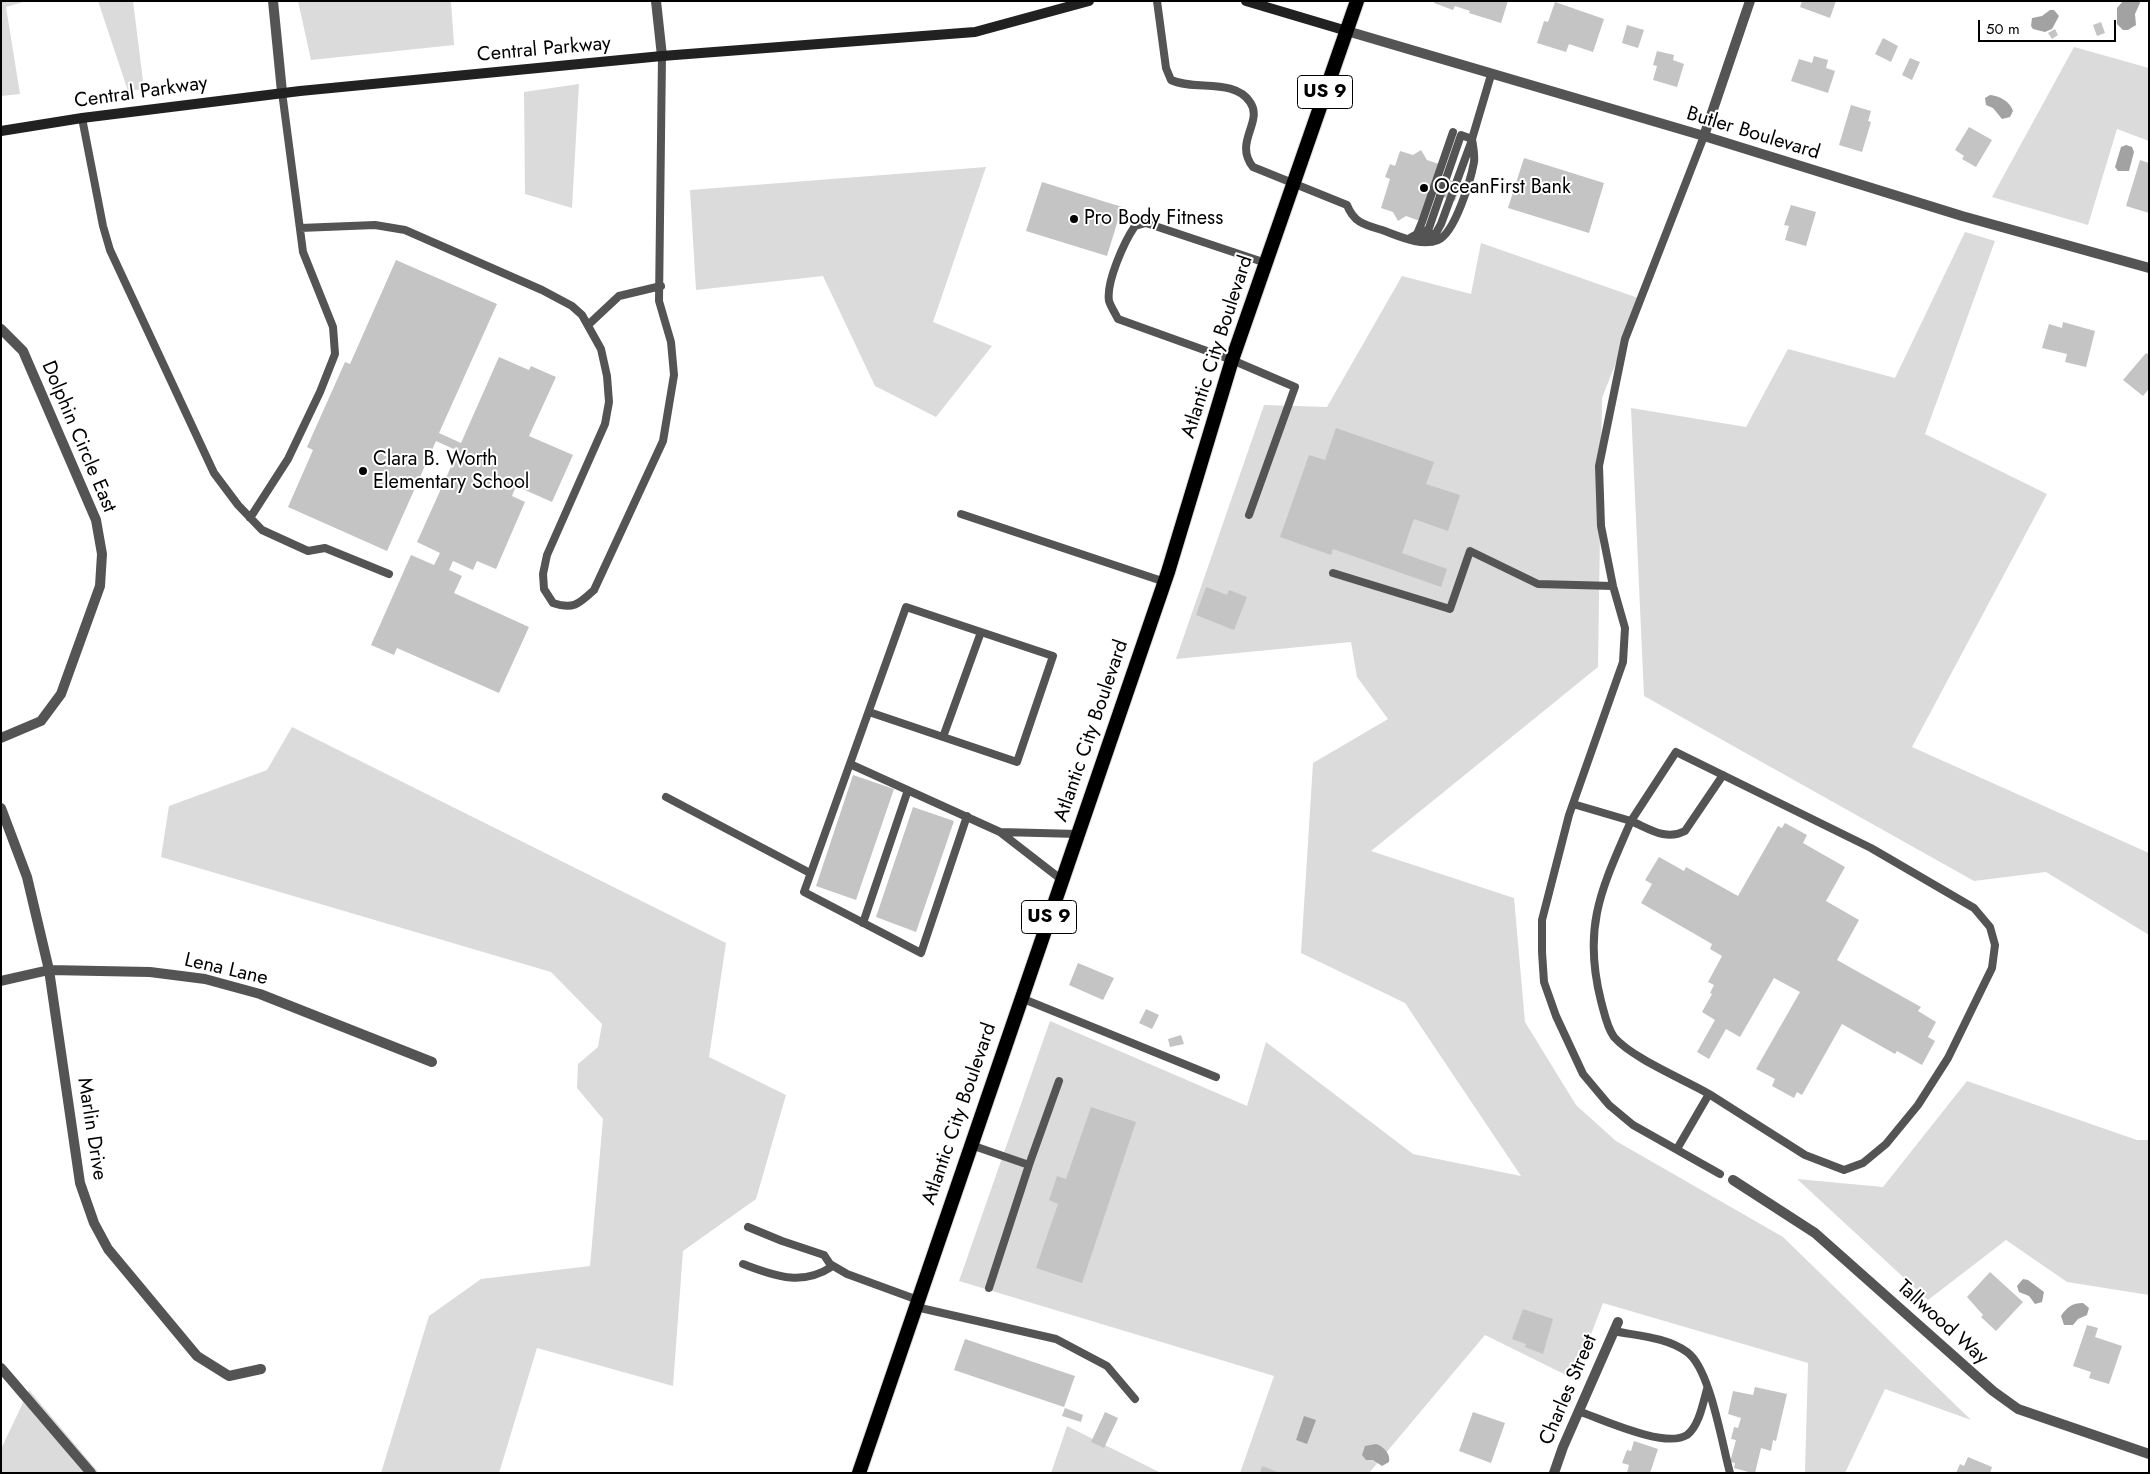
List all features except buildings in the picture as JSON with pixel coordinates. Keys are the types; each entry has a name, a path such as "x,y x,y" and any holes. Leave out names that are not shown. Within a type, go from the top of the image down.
{"highway":[{"name":"Atlantic City Boulevard","path":"859,1473 1165,582 1232,360 1357,1"}],"main road":[{"name":"Central Parkway","path":"1,132 82,118 282,92 662,56 975,32 1089,1"},
{"path":"1246,1 1347,31"}],"street":[{"path":"273,1 282,92"},
{"path":"656,1 662,56"},
{"path":"1704,136 1750,1"},
{"name":"Butler Boulevard","path":"1347,31 1491,75 1704,136 1962,216 2149,268"},
{"name":"Dolphin Circle East","path":"1,329 23,351 96,520 102,554 100,586 62,694 41,721 1,738"},
{"name":"Marlin Drive","path":"1,808 30,885 50,970 80,1183 94,1223 108,1249 197,1356 229,1376 261,1369"},
{"name":"Lena Lane","path":"1,981 50,970 150,972 205,979 260,994 432,1062"},
{"name":"Tallwood Way","path":"1733,1180 1815,1233 1993,1391 2018,1409 2149,1454"},
{"name":"Charles Street","path":"1554,1473 1578,1411 1616,1326"},
{"path":"1,1368 91,1473"}],"lane":[{"path":"1157,1 1166,68 1171,80 1182,85 1235,89 1245,95 1252,104 1253,116 1244,147 1246,158 1253,166 1347,205 1352,216 1365,224 1409,240 1425,242 1438,240 1448,232 1455,221 1474,161 1472,139"},
{"path":"300,228 375,225 405,230 557,298 572,306 582,315 601,349 608,376 609,402 606,416 556,531 543,574 544,590 553,604 567,608 581,602 594,590 663,441 674,375 671,342 659,301 661,286 662,56"},
{"path":"1409,240 1423,239 1436,233 1441,224 1472,139 1491,75"},
{"path":"250,518 288,459 320,392 335,354 333,327 303,252 282,92"},
{"path":"82,118 103,226 110,250 214,473 238,505 262,530 308,551 325,548 389,574"},
{"path":"1409,240 1417,234 1422,222 1452,132"},
{"path":"1409,240 1422,237 1430,228 1461,135 1472,139"},
{"path":"1704,136 1625,339 1599,466 1601,526 1613,586 1625,628 1623,662 1573,804 1542,920 1544,982 1556,1016 1583,1074 1609,1104 1633,1125 1720,1174"},
{"path":"1249,515 1295,386 1232,360 1118,319 1110,303 1109,291 1125,241 1135,226 1146,223 1266,263"},
{"path":"588,325 618,296 661,286"},
{"path":"961,514 1165,582"},
{"path":"1333,573 1450,609 1470,551 1538,584 1613,586"},
{"path":"869,712 1017,762 1053,656 906,607 804,892 921,952 967,816"},
{"path":"943,737 981,632"},
{"path":"1676,752 1871,848 1974,908 1990,927 1995,945 1992,968 1948,1058 1918,1105 1886,1144 1863,1163 1844,1170 1805,1156 1709,1094 1625,1048 1612,1035 1594,973 1592,942 1602,890 1631,821 1676,752"},
{"path":"850,764 1000,832 1062,880"},
{"path":"1573,804 1631,821 1664,836 1675,836 1685,831 1723,775"},
{"path":"863,923 908,790"},
{"path":"666,797 810,873"},
{"path":"1000,832 1078,834"},
{"path":"1021,998 1216,1077"},
{"path":"989,1288 1029,1165 1059,1081"},
{"path":"1676,1149 1709,1094"},
{"path":"971,1145 1029,1165"},
{"path":"748,1227 824,1255 833,1266 846,1274 917,1303 1056,1338 1106,1366 1135,1399"},
{"path":"743,1264 774,1275 797,1279 819,1275 833,1266"},
{"path":"1616,1326 1663,1340 1688,1352 1701,1368 1708,1387 1730,1473"},
{"path":"1578,1411 1654,1437 1677,1439 1688,1434 1695,1424 1708,1387"}],"shaded area":[{"path":"1,1 27,1 6,7 20,94 1,96"},
{"path":"98,1 133,1 144,89 128,91"},
{"path":"298,1 451,1 454,45 311,60"},
{"path":"2123,1 2140,1 2135,14 2136,25 2128,30 2123,30 2117,24 2117,8"},
{"path":"2050,10 2054,10 2059,16 2052,29 2045,32 2033,29 2031,26 2032,18 2042,16"},
{"path":"2074,47 2149,68 2149,141 2117,129 2088,225 1992,197"},
{"path":"579,84 572,208 525,194 524,92"},
{"path":"1990,95 2000,98 2012,107 2013,111 2010,117 2002,119 1993,108 1986,105 1985,98"},
{"path":"2126,145 2132,147 2134,152 2129,171 2118,171 2115,167 2121,147"},
{"path":"986,167 933,322 992,346 936,417 875,386 823,276 696,290 690,190"},
{"path":"1965,232 1995,241 1925,434 2047,494 1912,747 2149,853 2149,935 2046,872 1974,881 1644,696 1631,408 1746,427 1788,349 1895,378"},
{"path":"1481,243 1641,299 1602,398 1598,667 1371,851 1514,898 1525,1022 1576,1105 1616,1141 1783,1237 1971,1420 1885,1389 1845,1473 1805,1473 1808,1363 1603,1303 1574,1379 1485,1335 1369,1473 1240,1473 1274,1376 959,1281 1050,1021 1247,1106 1266,1042 1413,1154 1521,1176 1405,1003 1301,953 1313,763 1388,719 1357,677 1351,642 1176,659 1264,405 1327,407 1402,276 1471,294"},
{"path":"292,727 726,943 709,1057 786,1095 756,1199 683,1251 673,1386 537,1348 499,1473 381,1473 429,1316 481,1279 590,1266 603,1119 577,1088 578,1064 598,1047 602,1024 551,972 161,857 169,806 267,770"},
{"path":"1967,1081 2137,1140 2149,1140 2149,1295 2067,1282 2006,1240 1928,1300 1797,1179 1883,1187"},
{"path":"2023,1279 2028,1280 2044,1292 2042,1302 2035,1304 2029,1296 2019,1292 2017,1286"},
{"path":"2083,1303 2089,1308 2087,1315 2078,1319 2073,1325 2064,1325 2061,1316 2065,1310 2070,1306"},
{"path":"29,1390 99,1473 1,1473 1,1449"},
{"path":"1304,1416 1316,1420 1307,1444 1296,1440"},
{"path":"1067,1426 1161,1473 1051,1473"},
{"path":"1376,1444 1384,1448 1389,1456 1389,1462 1382,1466 1373,1460 1366,1460 1362,1455 1365,1446"}],"place":[{"name":"OceanFirst Bank","path":"1424,188"},
{"name":"Pro Body Fitness","path":"1074,219"},
{"name":"Clara B. Worth Elementary School","path":"363,471"}]}
